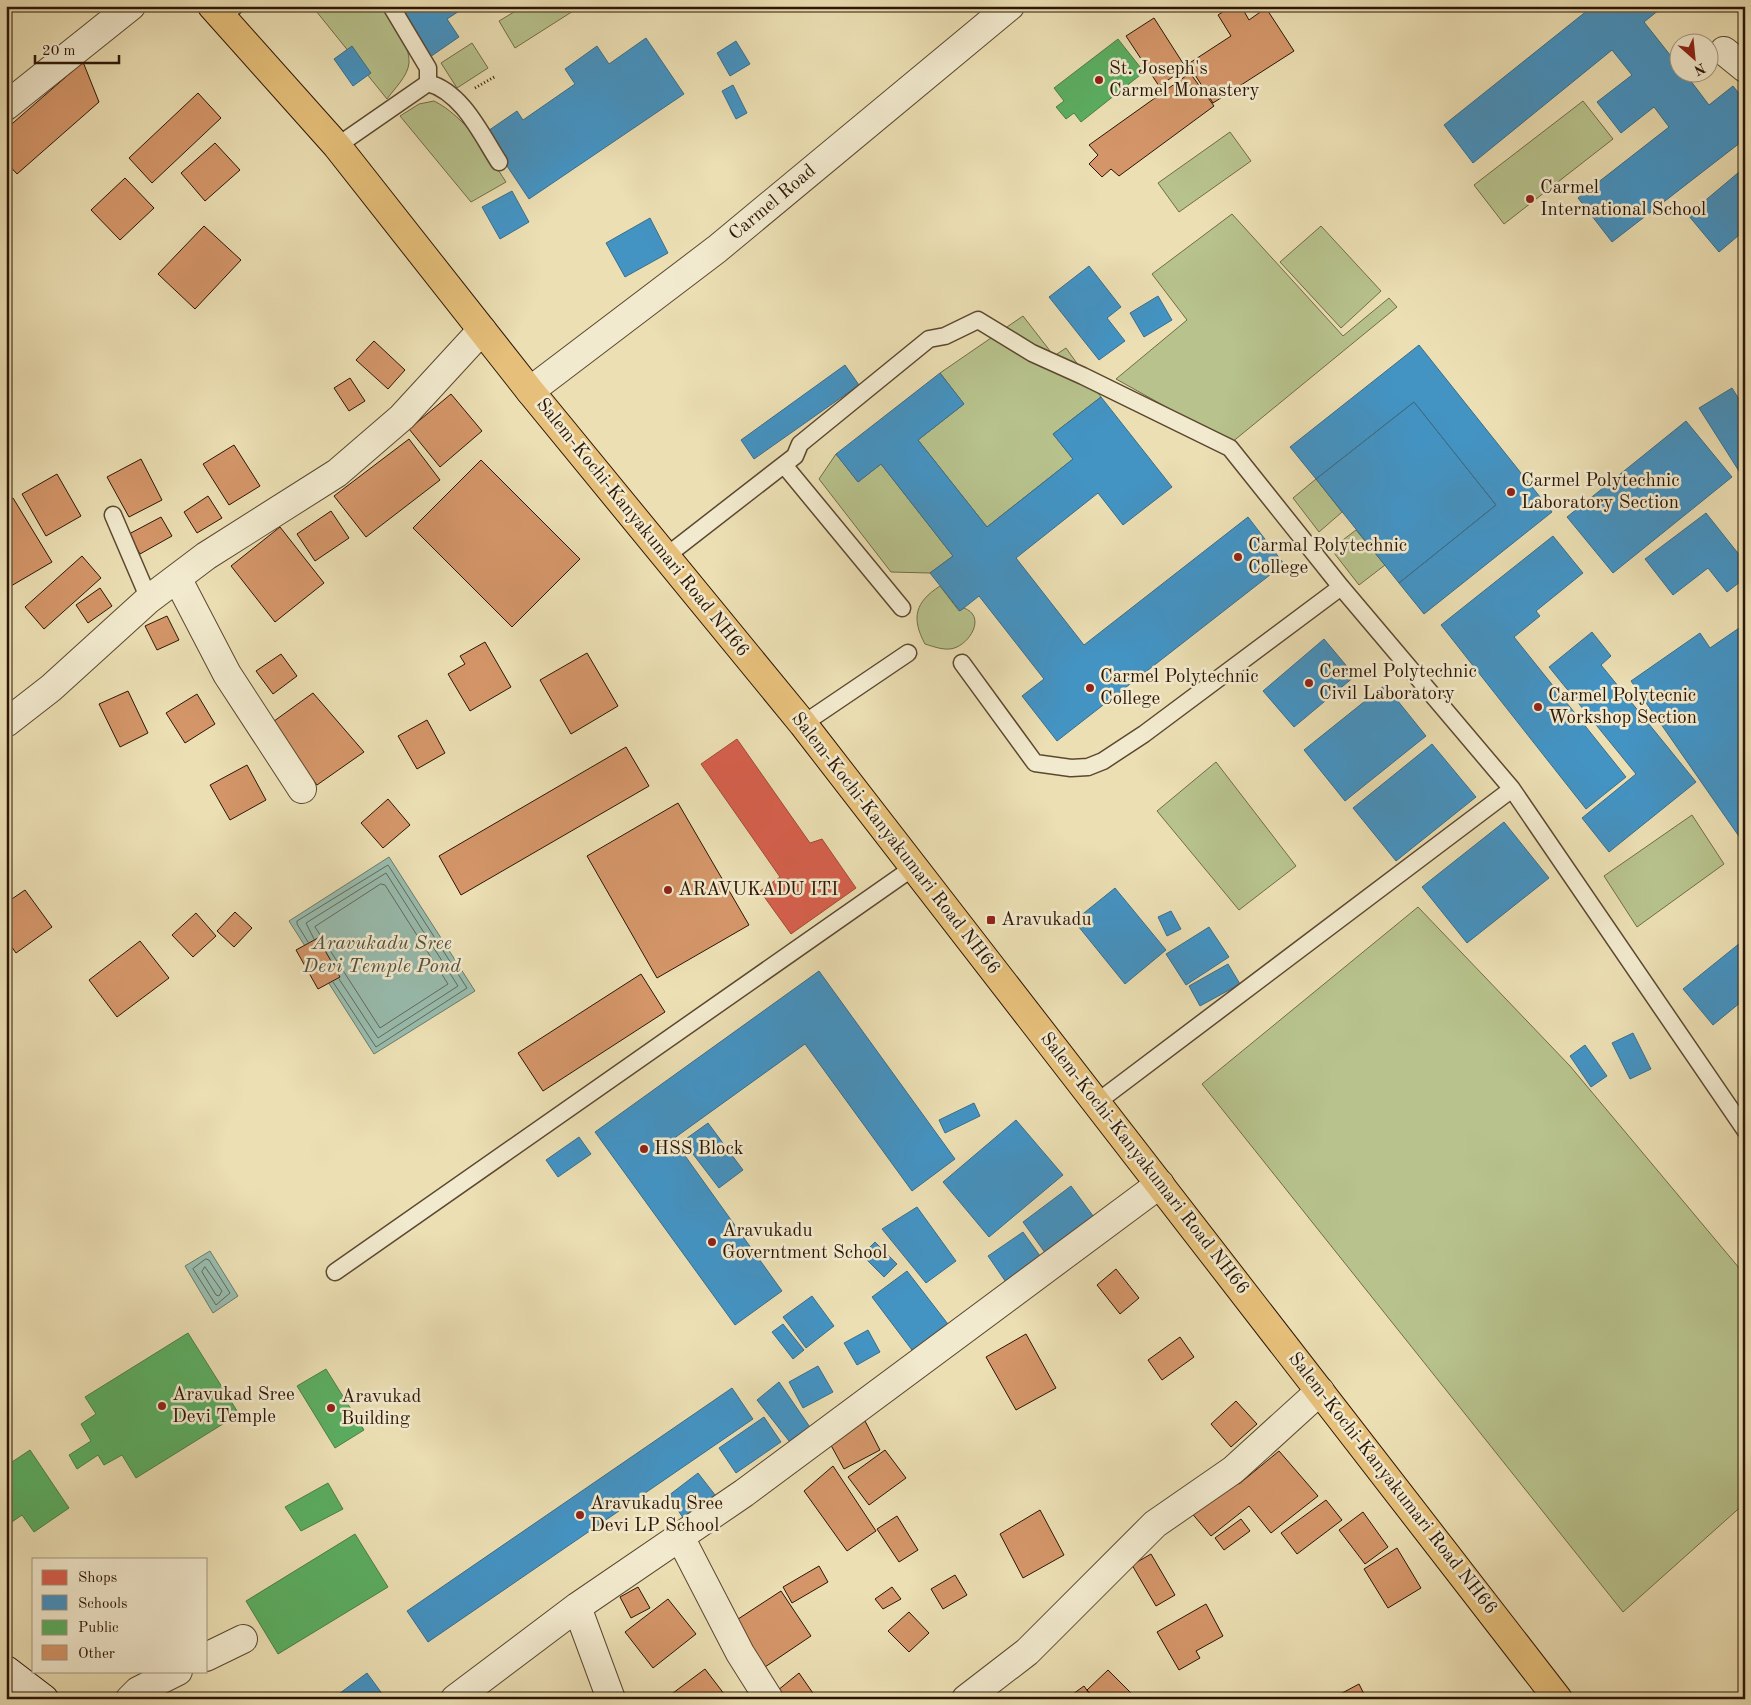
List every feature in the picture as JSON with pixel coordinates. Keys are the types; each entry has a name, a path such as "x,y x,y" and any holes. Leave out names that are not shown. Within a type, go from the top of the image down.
{"highway":[{"name":"Salem-Kochi-Kanyakumari Road NH66","path":"223,10 337,146 530,391 803,724 1558,1699"}],"street":[{"path":"6,106 131,6"},
{"name":"Carmel Road","path":"530,391 717,249 1010,6"},
{"path":"1724,51 1745,68"},
{"path":"6,724 51,688 149,599 206,556 337,473 402,417 482,330"},
{"path":"177,578 227,674 302,788"},
{"path":"456,1699 577,1607 744,1494 1160,1184"},
{"path":"966,1699 1027,1652 1155,1524 1233,1470 1320,1391"},
{"path":"680,1537 740,1653 769,1699"},
{"path":"577,1607 612,1699"},
{"path":"208,1656 243,1639"},
{"path":"6,1670 44,1699"},
{"path":"130,1699 138,1691 176,1672"}],"lane":[{"path":"392,6 428,68 428,82"},
{"path":"337,146 428,82"},
{"path":"428,82 442,86 454,98 500,162"},
{"path":"665,557 790,460 800,444 929,339 945,336 978,320 1032,353 1230,448 1341,587 1512,789 1745,1130"},
{"path":"790,460 902,608"},
{"path":"114,515 149,599"},
{"path":"962,663 1035,763 1072,768 1088,767 1103,761 1144,734 1341,587"},
{"path":"803,724 908,653"},
{"path":"1096,1103 1512,789"},
{"path":"335,1272 914,867"}],"path":[{"path":"474,88 496,76"}],"green space":[{"path":"312,6 384,6 404,41 409,56 408,68 387,99"},
{"path":"524,6 581,6 515,48 499,21"},
{"path":"472,43 488,68 457,88 441,63"},
{"path":"434,101 446,108 466,126 506,182 471,202 400,116 419,104"},
{"path":"1583,101 1613,139 1504,224 1474,185"},
{"path":"1230,132 1251,161 1179,212 1158,183"},
{"path":"1232,214 1343,336 1389,298 1397,307 1231,443 1116,379 1187,320 1152,274"},
{"path":"1321,226 1381,291 1341,328 1280,262"},
{"path":"1023,316 1054,356 1066,348 1101,397 1053,434 1073,459 987,527 918,440 964,404 940,373"},
{"path":"836,454 858,482 881,464 953,556 930,573 891,572 819,479"},
{"path":"1316,479 1342,512 1319,532 1293,498"},
{"path":"1356,530 1385,565 1359,585 1331,549"},
{"path":"940,586 959,611 964,608 970,612 974,616 975,622 974,628 967,639 957,647 949,649 941,649 925,644 918,626 918,611 921,605 925,598"},
{"path":"1216,762 1296,866 1239,910 1157,811"},
{"path":"1692,815 1724,864 1637,927 1604,876"},
{"path":"1418,907 1570,1066 1745,1275 1745,1503 1623,1612 1202,1084"}],"water":[{"name":"Aravukadu Sree Devi Temple Pond","path":"389,857 475,991 374,1054 289,921"},
{"path":"210,1251 238,1296 213,1313 185,1266"}],"building: Shops":[{"path":"737,739 810,843 822,839 856,888 791,934 760,891 780,877 701,764"}],"building: Schools":[{"path":"398,6 467,6 447,19 459,37 430,57"},
{"name":"Carmel International School","path":"1593,6 1664,6 1644,22 1668,52 1668,82 1692,82 1709,105 1733,86 1745,101 1745,139 1612,242 1578,198 1669,127 1654,107 1621,133 1597,102 1632,75 1612,50 1473,163 1444,125"},
{"path":"646,38 684,94 529,199 485,133 517,111 523,120 575,84 565,69 597,46 609,64"},
{"path":"736,41 750,64 730,76 717,53"},
{"path":"352,46 371,73 353,86 334,59"},
{"path":"733,85 747,113 736,119 722,91"},
{"path":"1745,167 1745,230 1719,252 1688,215"},
{"path":"512,191 529,222 500,239 482,207"},
{"path":"650,218 668,253 625,277 606,243"},
{"path":"1089,266 1121,307 1107,318 1125,341 1099,360 1049,297"},
{"path":"1158,296 1172,320 1144,337 1130,313"},
{"name":"Carmel Polytechnic Laboratory Section","path":"1419,345 1552,512 1424,614 1399,583 1496,505 1414,402 1316,479 1290,447"},
{"path":"845,365 859,385 754,459 741,440"},
{"name":"Carmal Polytechnic College","path":"940,373 964,404 918,440 987,527 1073,459 1053,434 1101,397 1172,487 1123,525 1098,493 1016,558 1084,645 1248,517 1284,564 1057,741 1022,696 1044,679 979,596 960,611 930,573 953,556 881,464 858,482 836,454"},
{"path":"1732,388 1745,409 1744,479 1699,408"},
{"path":"1414,402 1496,505 1399,583 1316,479"},
{"path":"1686,421 1732,477 1613,573 1567,517"},
{"path":"1706,513 1745,562 1745,578 1727,592 1708,568 1673,595 1645,559"},
{"name":"Carmel Polytecnic Workshop Section","path":"1553,536 1583,573 1536,611 1540,616 1514,637 1626,777 1586,809 1441,625"},
{"path":"1745,624 1745,845 1631,681 1700,633 1710,648"},
{"path":"1592,632 1611,656 1601,665 1696,782 1609,852 1582,818 1636,774 1549,667"},
{"name":"Cermel Polytechnic Civil Laboratory","path":"1324,639 1355,676 1294,727 1263,691"},
{"path":"1385,685 1426,736 1345,801 1304,750"},
{"path":"1432,744 1476,797 1396,861 1353,808"},
{"path":"1504,822 1549,878 1467,943 1422,887"},
{"path":"1115,888 1166,950 1125,984 1074,921"},
{"path":"1171,911 1181,929 1167,936 1158,917"},
{"path":"1209,927 1229,957 1186,985 1166,954"},
{"path":"1745,939 1745,1006 1741,1002 1713,1025 1683,989"},
{"path":"1228,964 1240,984 1200,1006 1189,986"},
{"name":"HSS Block","path":"819,971 955,1159 912,1191 805,1044 673,1139 782,1291 735,1325 595,1132"},
{"path":"1633,1033 1651,1069 1630,1079 1612,1043"},
{"path":"1585,1045 1607,1076 1591,1087 1570,1056"},
{"path":"974,1103 980,1116 945,1133 939,1120"},
{"path":"1016,1120 1063,1175 989,1237 943,1182"},
{"path":"708,1123 743,1170 719,1188 683,1141"},
{"path":"579,1137 591,1154 558,1177 546,1160"},
{"path":"1071,1186 1099,1224 1051,1261 1023,1222"},
{"path":"917,1207 956,1261 926,1283 882,1229"},
{"path":"1023,1232 1043,1260 1008,1285 988,1256"},
{"path":"875,1242 897,1264 884,1277 862,1255"},
{"path":"907,1271 951,1328 915,1354 872,1297"},
{"path":"812,1296 834,1326 806,1348 783,1317"},
{"path":"783,1324 804,1350 793,1359 772,1332"},
{"path":"868,1330 880,1352 857,1365 844,1343"},
{"path":"818,1366 833,1392 803,1408 789,1382"},
{"path":"779,1382 814,1433 793,1446 757,1400"},
{"name":"Aravukadu Sree Devi LP School","path":"732,1388 753,1419 428,1642 407,1611"},
{"path":"764,1417 781,1442 736,1473 719,1448"},
{"path":"698,1473 719,1500 686,1522 668,1496"},
{"path":"367,1673 386,1699 332,1699"}],"building: Public":[{"name":"St. Joseph's Carmel Monastery","path":"1118,39 1144,72 1081,122 1074,113 1066,119 1056,107 1064,101 1054,88"},
{"name":"Aravukad Sree Devi Temple","path":"188,1333 239,1414 136,1478 122,1455 104,1465 98,1455 77,1469 69,1455 91,1441 81,1424 96,1414 85,1397"},
{"name":"Aravukad Building","path":"326,1369 364,1430 335,1448 297,1386"},
{"path":"30,1450 69,1508 34,1532 22,1515 6,1526 6,1466"},
{"path":"328,1483 343,1509 301,1531 285,1507"},
{"path":"355,1534 388,1587 278,1654 246,1601"}],"building: Other":[{"path":"1232,6 1241,6 1249,20 1266,8 1294,51 1213,103 1188,64 1231,36 1218,15"},
{"path":"1154,18 1186,68 1159,86 1126,36"},
{"path":"83,62 99,102 17,174 6,162 6,129"},
{"path":"1190,73 1214,106 1119,176 1111,169 1102,177 1089,164 1098,155 1089,145"},
{"path":"198,93 221,118 152,183 129,158"},
{"path":"215,143 240,170 205,201 181,173"},
{"path":"125,178 154,208 120,240 91,210"},
{"path":"204,226 241,260 195,309 158,274"},
{"path":"374,341 405,370 388,389 356,360"},
{"path":"350,378 365,401 349,411 334,388"},
{"path":"451,394 482,431 440,467 409,429"},
{"path":"409,439 440,480 366,537 334,496"},
{"path":"234,445 260,486 229,505 203,464"},
{"path":"141,459 162,500 129,517 107,477"},
{"path":"481,460 580,559 512,627 413,528"},
{"path":"57,474 81,516 46,536 22,494"},
{"path":"208,496 222,518 197,533 184,512"},
{"path":"13,498 52,562 11,586 6,577 6,502"},
{"path":"331,511 349,538 315,561 297,534"},
{"path":"161,517 172,536 140,554 129,534"},
{"path":"280,527 324,583 275,622 231,566"},
{"path":"82,556 101,578 44,629 25,607"},
{"path":"100,588 112,606 88,623 76,605"},
{"path":"167,616 179,640 157,650 145,626"},
{"path":"485,642 511,687 470,711 448,674 465,664 460,656"},
{"path":"587,653 618,706 571,734 540,680"},
{"path":"281,654 297,676 273,694 256,671"},
{"path":"128,691 148,733 120,747 99,704"},
{"path":"313,693 364,752 317,785 270,724"},
{"path":"197,694 215,724 185,743 166,713"},
{"path":"427,720 445,753 417,769 398,736"},
{"path":"626,747 649,786 461,895 439,856"},
{"path":"247,765 266,800 230,820 210,785"},
{"path":"388,799 410,825 383,848 361,823"},
{"name":"ARAVUKADU ITI","path":"678,803 749,925 657,978 587,856"},
{"path":"25,890 52,927 16,953 6,939 6,903"},
{"path":"235,912 252,928 234,947 217,931"},
{"path":"196,913 216,936 193,957 172,935"},
{"path":"318,938 340,977 318,989 296,950"},
{"path":"140,941 169,978 117,1017 89,980"},
{"path":"641,974 665,1012 543,1091 518,1053"},
{"path":"1116,1269 1139,1298 1120,1314 1097,1285"},
{"path":"1026,1334 1056,1388 1016,1410 986,1357"},
{"path":"1180,1337 1194,1357 1162,1380 1148,1360"},
{"path":"1236,1401 1257,1424 1231,1447 1211,1424"},
{"path":"864,1419 880,1450 844,1469 827,1438"},
{"path":"885,1450 906,1478 869,1505 848,1477"},
{"path":"1279,1451 1318,1496 1271,1533 1249,1506 1211,1536 1190,1511 1232,1479 1239,1484"},
{"path":"833,1466 876,1531 847,1551 804,1491"},
{"path":"1326,1500 1342,1520 1297,1554 1281,1533"},
{"path":"1040,1510 1064,1555 1023,1578 1000,1534"},
{"path":"1363,1512 1388,1547 1365,1564 1339,1530"},
{"path":"897,1516 918,1550 899,1562 877,1529"},
{"path":"1241,1519 1250,1531 1224,1550 1215,1538"},
{"path":"1397,1548 1421,1588 1388,1608 1364,1569"},
{"path":"1151,1554 1175,1595 1156,1606 1132,1565"},
{"path":"819,1566 828,1582 792,1603 783,1587"},
{"path":"955,1575 967,1595 943,1609 931,1589"},
{"path":"638,1587 650,1608 631,1618 620,1597"},
{"path":"892,1587 901,1599 883,1609 875,1599"},
{"path":"781,1591 811,1636 762,1669 732,1623"},
{"path":"668,1599 696,1634 653,1668 625,1632"},
{"path":"1206,1604 1223,1636 1196,1651 1200,1658 1179,1670 1157,1632"},
{"path":"909,1612 929,1633 909,1652 888,1631"},
{"path":"705,1669 728,1699 665,1699"},
{"path":"1108,1670 1137,1699 1096,1699 1087,1690"},
{"path":"799,1673 817,1699 775,1699 772,1695"},
{"path":"1359,1684 1365,1696 1360,1699 1331,1699"},
{"path":"1084,1686 1093,1699 1066,1699"}],"place":[{"name":"St. Joseph's Carmel Monastery","path":"1099,80"},
{"name":"Carmel International School","path":"1530,199"},
{"name":"Carmel Polytechnic Laboratory Section","path":"1511,492"},
{"name":"Carmal Polytechnic College","path":"1238,557"},
{"name":"Cermel Polytechnic Civil Laboratory","path":"1309,683"},
{"name":"Carmel Polytechnic College","path":"1090,688"},
{"name":"Carmel Polytecnic Workshop Section","path":"1538,707"},
{"name":"ARAVUKADU ITI","path":"668,890"},
{"name":"Aravukadu","path":"991,920"},
{"name":"HSS Block","path":"644,1149"},
{"name":"Aravukadu Governtment School","path":"712,1242"},
{"name":"Aravukad Sree Devi Temple","path":"162,1406"},
{"name":"Aravukad Building","path":"331,1408"},
{"name":"Aravukadu Sree Devi LP School","path":"580,1515"}]}
